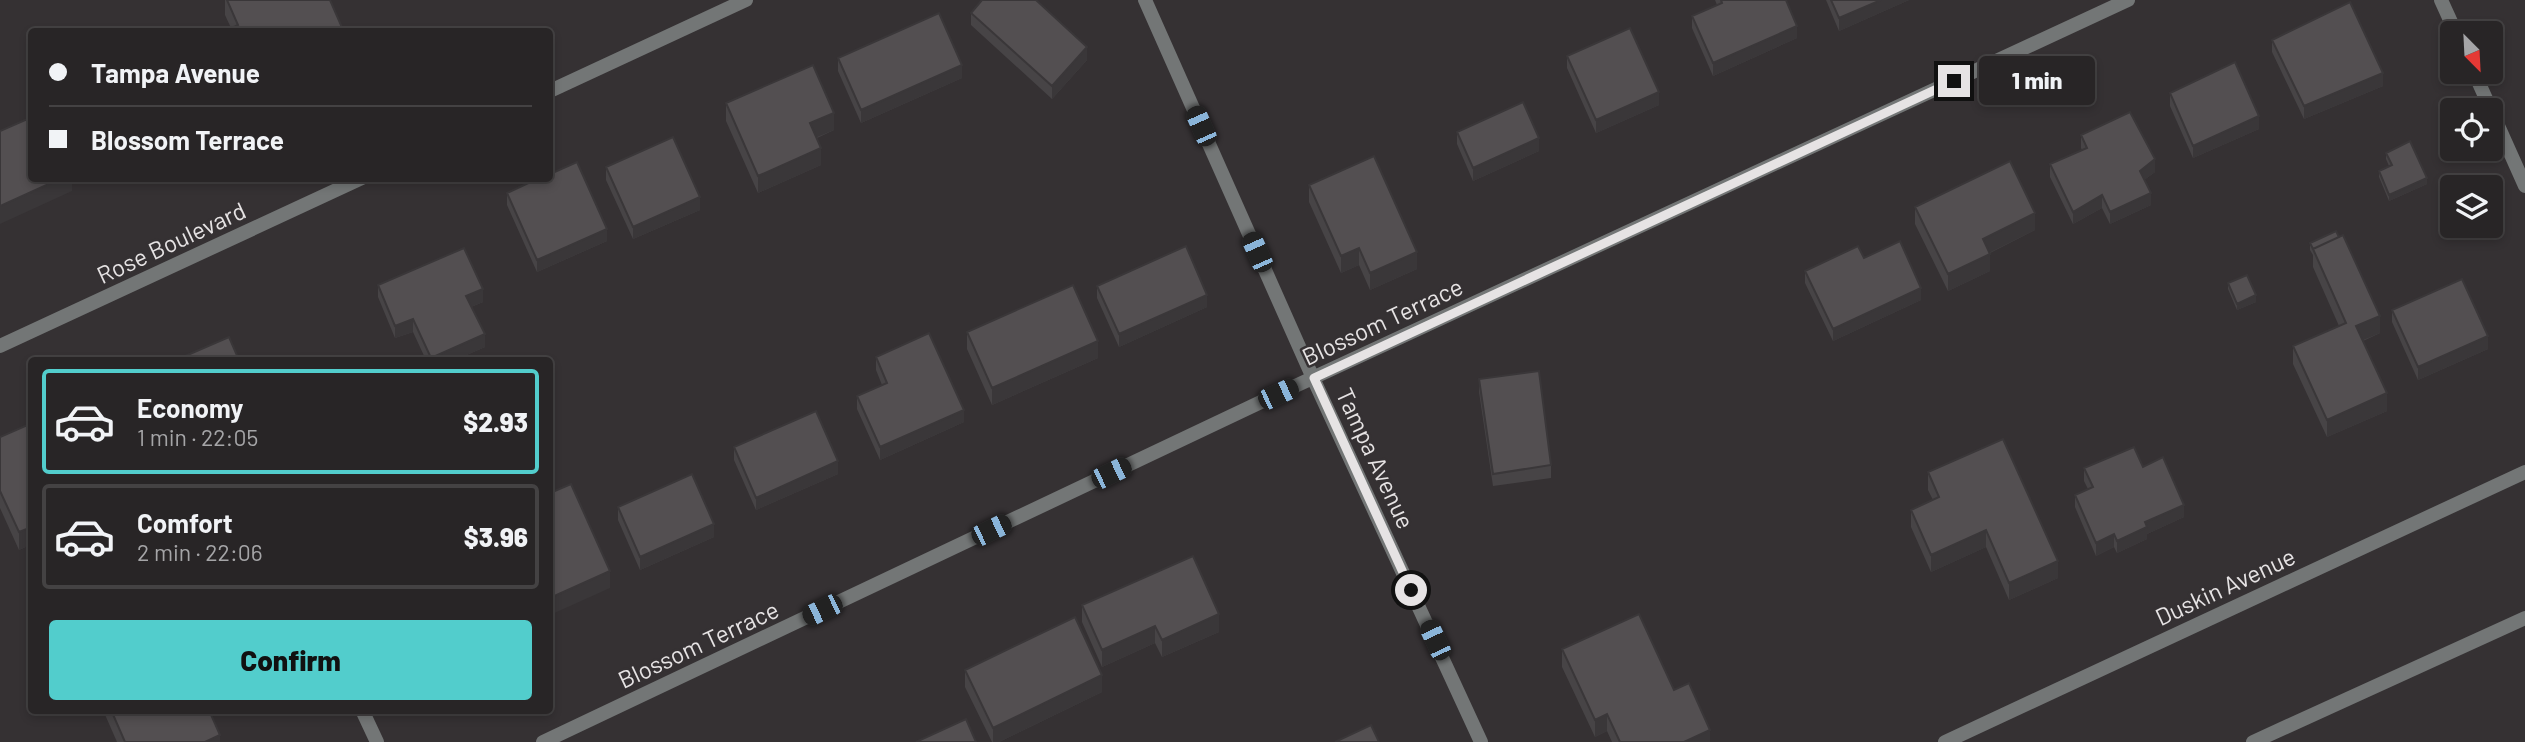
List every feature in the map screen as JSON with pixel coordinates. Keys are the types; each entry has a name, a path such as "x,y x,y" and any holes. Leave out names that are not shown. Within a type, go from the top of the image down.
{"street":[{"path":"553,90 746,0"},
{"name":"Tampa Avenue","path":"1145,0 1481,742"},
{"name":"Blossom Terrace","path":"543,742 1314,378 2128,0"},
{"path":"2441,0 2451,21"},
{"path":"2479,84 2525,186"},
{"name":"Rose Boulevard","path":"0,346 353,182"},
{"name":"Duskin Avenue","path":"1945,742 2525,472"},
{"path":"2253,742 2525,618"},
{"path":"364,714 377,742"}],"building":[{"path":"227,0 330,0 342,28 232,28 238,25"},
{"path":"982,0 1036,0 1087,47 1052,86 971,13"},
{"path":"1721,0 1786,0 1797,26 1713,63 1692,16 1722,3"},
{"path":"1831,0 1881,0 1839,18"},
{"path":"2350,2 2383,73 2304,106 2272,40"},
{"path":"939,13 962,65 861,110 838,58"},
{"path":"1630,28 1659,92 1596,120 1567,56"},
{"path":"2235,62 2259,116 2193,146 2170,93"},
{"path":"813,65 834,113 810,123 821,148 758,176 726,103"},
{"path":"1523,102 1539,138 1473,168 1457,132"},
{"path":"2130,112 2155,159 2140,171 2151,193 2110,212 2102,195 2073,212 2050,164 2087,148 2081,135"},
{"path":"28,119 28,182 53,182 0,206 0,131"},
{"path":"673,137 700,197 633,227 606,167"},
{"path":"2410,141 2427,178 2389,195 2379,171 2392,165 2386,153"},
{"path":"1374,156 1417,252 1370,273 1359,248 1341,256 1309,185"},
{"path":"2010,161 2035,213 1983,239 1990,254 1948,274 1915,207"},
{"path":"577,162 607,229 537,260 507,193 530,182 553,182 553,173"},
{"path":"2336,231 2339,237 2313,249 2310,243"},
{"path":"2343,235 2380,316 2356,326 2387,393 2327,420 2293,346 2346,323 2313,249"},
{"path":"1900,241 1921,288 1833,329 1805,271 1858,246 1864,258"},
{"path":"1186,246 1207,295 1119,334 1097,286"},
{"path":"464,248 483,289 466,296 485,334 431,357 413,319 395,326 378,285"},
{"path":"2247,275 2256,295 2237,304 2228,283"},
{"path":"2462,279 2488,336 2418,367 2392,310"},
{"path":"1073,285 1098,341 992,388 967,332"},
{"path":"929,333 964,410 880,447 857,396 887,383 876,357"},
{"path":"229,337 238,357 183,357"},
{"path":"1539,371 1551,465 1493,474 1479,379"},
{"path":"816,411 838,461 756,498 734,447"},
{"path":"28,425 28,529 19,532 0,491 0,437"},
{"path":"2003,439 2058,561 2009,583 1986,530 1931,555 1911,510 1939,497 1928,472"},
{"path":"2134,447 2143,467 2163,457 2184,505 2145,522 2147,527 2117,541 2114,534 2096,543 2075,495 2093,487 2084,468"},
{"path":"692,474 714,524 640,557 618,507"},
{"path":"571,484 610,571 553,597 553,492"},
{"path":"1193,556 1219,614 1162,640 1155,626 1102,650 1082,605"},
{"path":"1639,614 1674,690 1689,683 1710,730 1684,742 1620,742 1607,714 1595,720 1562,649"},
{"path":"1075,617 1102,675 993,728 965,670"},
{"path":"113,714 211,714 220,735 205,742 125,742"},
{"path":"966,719 976,742 916,742"},
{"path":"1371,725 1379,742 1335,742"}],"route":[{"path":"1411,590 1314,378 1954,81"}]}
